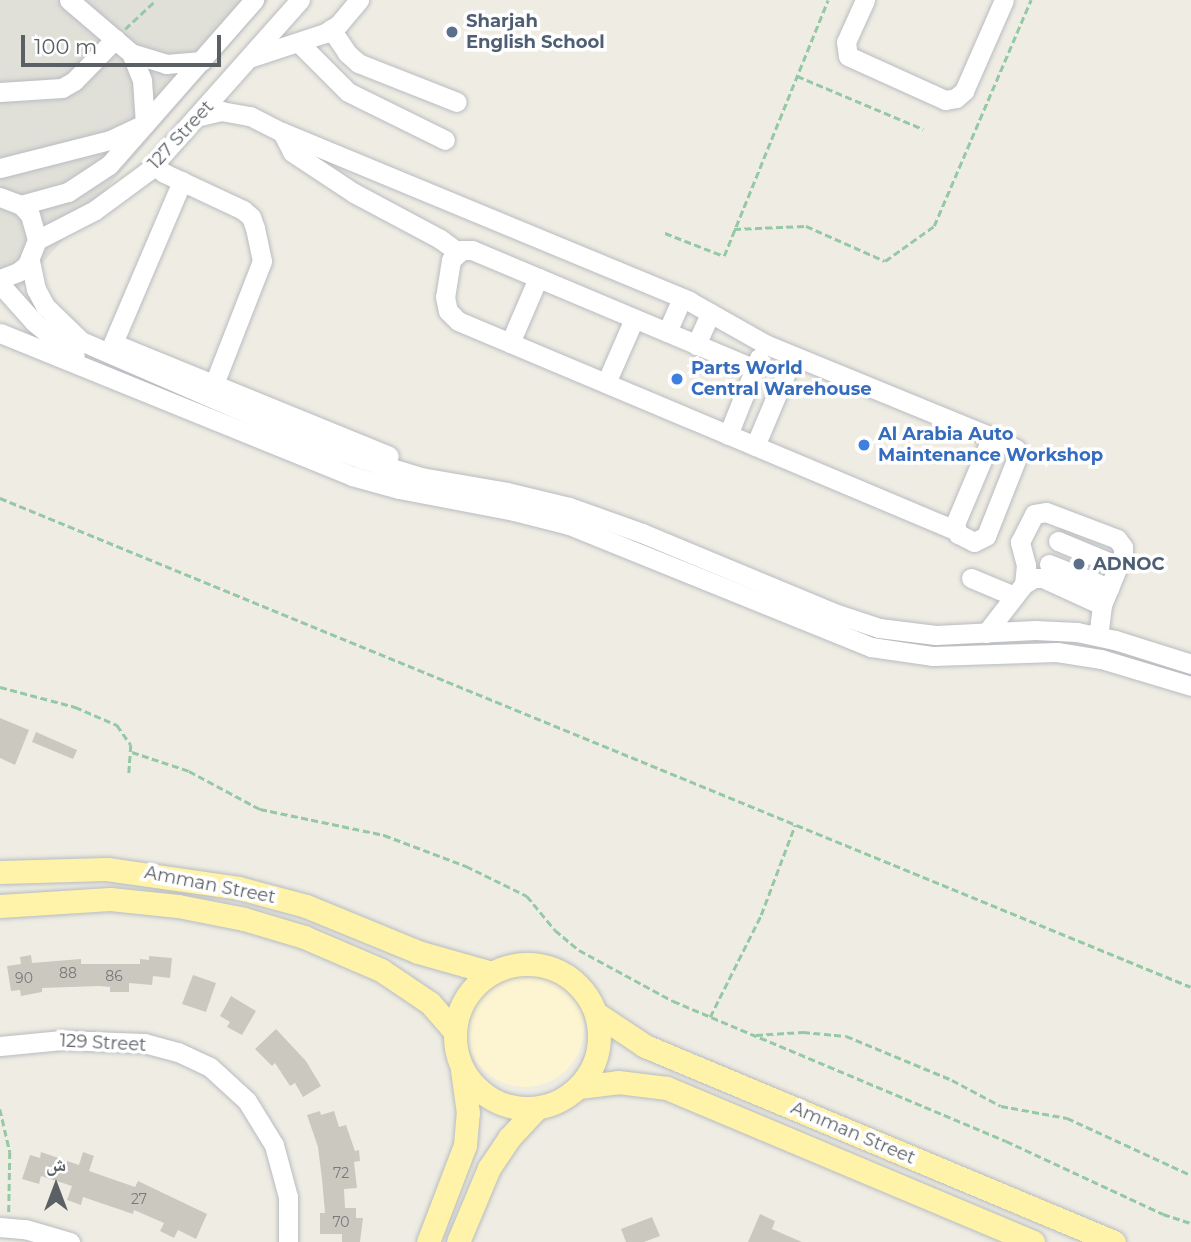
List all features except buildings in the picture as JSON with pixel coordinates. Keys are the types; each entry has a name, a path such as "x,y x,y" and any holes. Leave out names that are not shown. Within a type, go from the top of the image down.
{"main road":[{"name":"Amman Street","path":"0,873 107,869 172,875 239,888 306,906 418,953 492,973"},
{"name":"Amman Street","path":"0,906 110,900 178,906 254,922 304,937 381,970 430,1003 455,1032"},
{"path":"428,1242 466,1145 468,1105 461,1067 455,1032 466,998 492,973 528,964 554,970 578,984 597,1014 600,1030 598,1053 589,1075 579,1087 552,1105 536,1108 500,1104 484,1095 461,1067"},
{"name":"Amman Street","path":"597,1014 645,1046 1114,1242"},
{"name":"Amman Street","path":"579,1087 618,1083 667,1088 1032,1242"},
{"path":"458,1242 489,1168 509,1138 536,1108"}],"street":[{"path":"69,0 131,53 166,64 201,61"},
{"name":"127 Street","path":"22,205 68,192 108,166 254,0"},
{"name":"127 Street","path":"37,240 95,210 154,165 300,0"},
{"path":"252,57 299,43 331,29 359,0"},
{"path":"865,0 846,42 846,52 852,60 945,100 956,98 964,91 1004,0"},
{"path":"331,29 350,57 358,63 457,102"},
{"path":"0,92 62,88 74,80 115,39"},
{"path":"299,43 348,92 445,140"},
{"path":"0,168 110,140 145,124 142,80 131,53"},
{"path":"237,74 237,92 250,116"},
{"path":"200,116 221,111 250,116 282,132 682,298 765,344 1016,449 1018,455 986,536 974,542 955,530 458,321 448,311 445,290 451,260 458,253 472,250 755,369"},
{"path":"282,132 292,152 354,193 440,239 458,253"},
{"path":"154,165 247,213 254,222 262,256 214,384"},
{"path":"113,343 182,181"},
{"path":"0,197 22,205 36,227 37,240 30,261 18,272 0,281 48,335 104,374"},
{"path":"30,261 40,298 61,325 103,353 299,436 391,469 538,498 606,519 858,622 918,634 1056,631 1097,636 1191,664"},
{"path":"510,343 538,278"},
{"path":"667,332 682,298"},
{"path":"696,345 710,313"},
{"path":"606,383 634,319"},
{"path":"61,325 214,384 441,480"},
{"path":"0,333 352,476 418,494 514,510 596,535 871,647 933,656 1057,652 1101,659 1191,686"},
{"path":"728,435 765,344"},
{"path":"755,446 793,356"},
{"path":"955,530 988,446 997,439"},
{"path":"1033,580 1020,542 1028,520 1042,512 1068,520 1089,554 1105,597"},
{"path":"986,633 1033,580 1068,520"},
{"path":"1058,541 1118,566 1105,597 1097,636"},
{"path":"1033,580 1089,554"},
{"path":"971,578 1033,580 1105,597"},
{"name":"129 Street","path":"0,1046 62,1040 144,1042 178,1052 210,1068 247,1101 274,1145 288,1198 288,1242"},
{"path":"5,1228 70,1242"}],"path":[{"path":"115,39 156,0"},
{"path":"665,233 724,256 828,0"},
{"path":"734,229 806,226 885,261 933,226 1031,0"},
{"path":"797,76 923,129"},
{"path":"0,498 1191,986"},
{"path":"0,687 75,707 123,730 132,752 129,774"},
{"path":"132,752 189,771 260,809 384,835 478,871 527,896 555,930 588,955 673,1002 1006,1140 1163,1214 1191,1223"},
{"path":"710,1017 761,915 795,825"},
{"path":"752,1035 803,1032 846,1036 952,1080 1001,1106 1067,1118 1191,1175"},
{"path":"0,1109 10,1152 5,1228"}],"shaded area":[{"path":"0,0 269,0 10,301 0,297"}],"sand":[{"path":"525,969 548,974 567,986 579,1005 584,1028 579,1051 567,1070 548,1082 525,1087 502,1082 483,1070 471,1051 466,1028 471,1005 483,986 502,974"}],"place":[{"name":"Sharjah English School","path":"452,32"},
{"name":"Parts World Central Warehouse","path":"677,379"},
{"name":"Al Arabia Auto Maintenance Workshop","path":"864,445"},
{"name":"ADNOC","path":"1079,564"}]}
